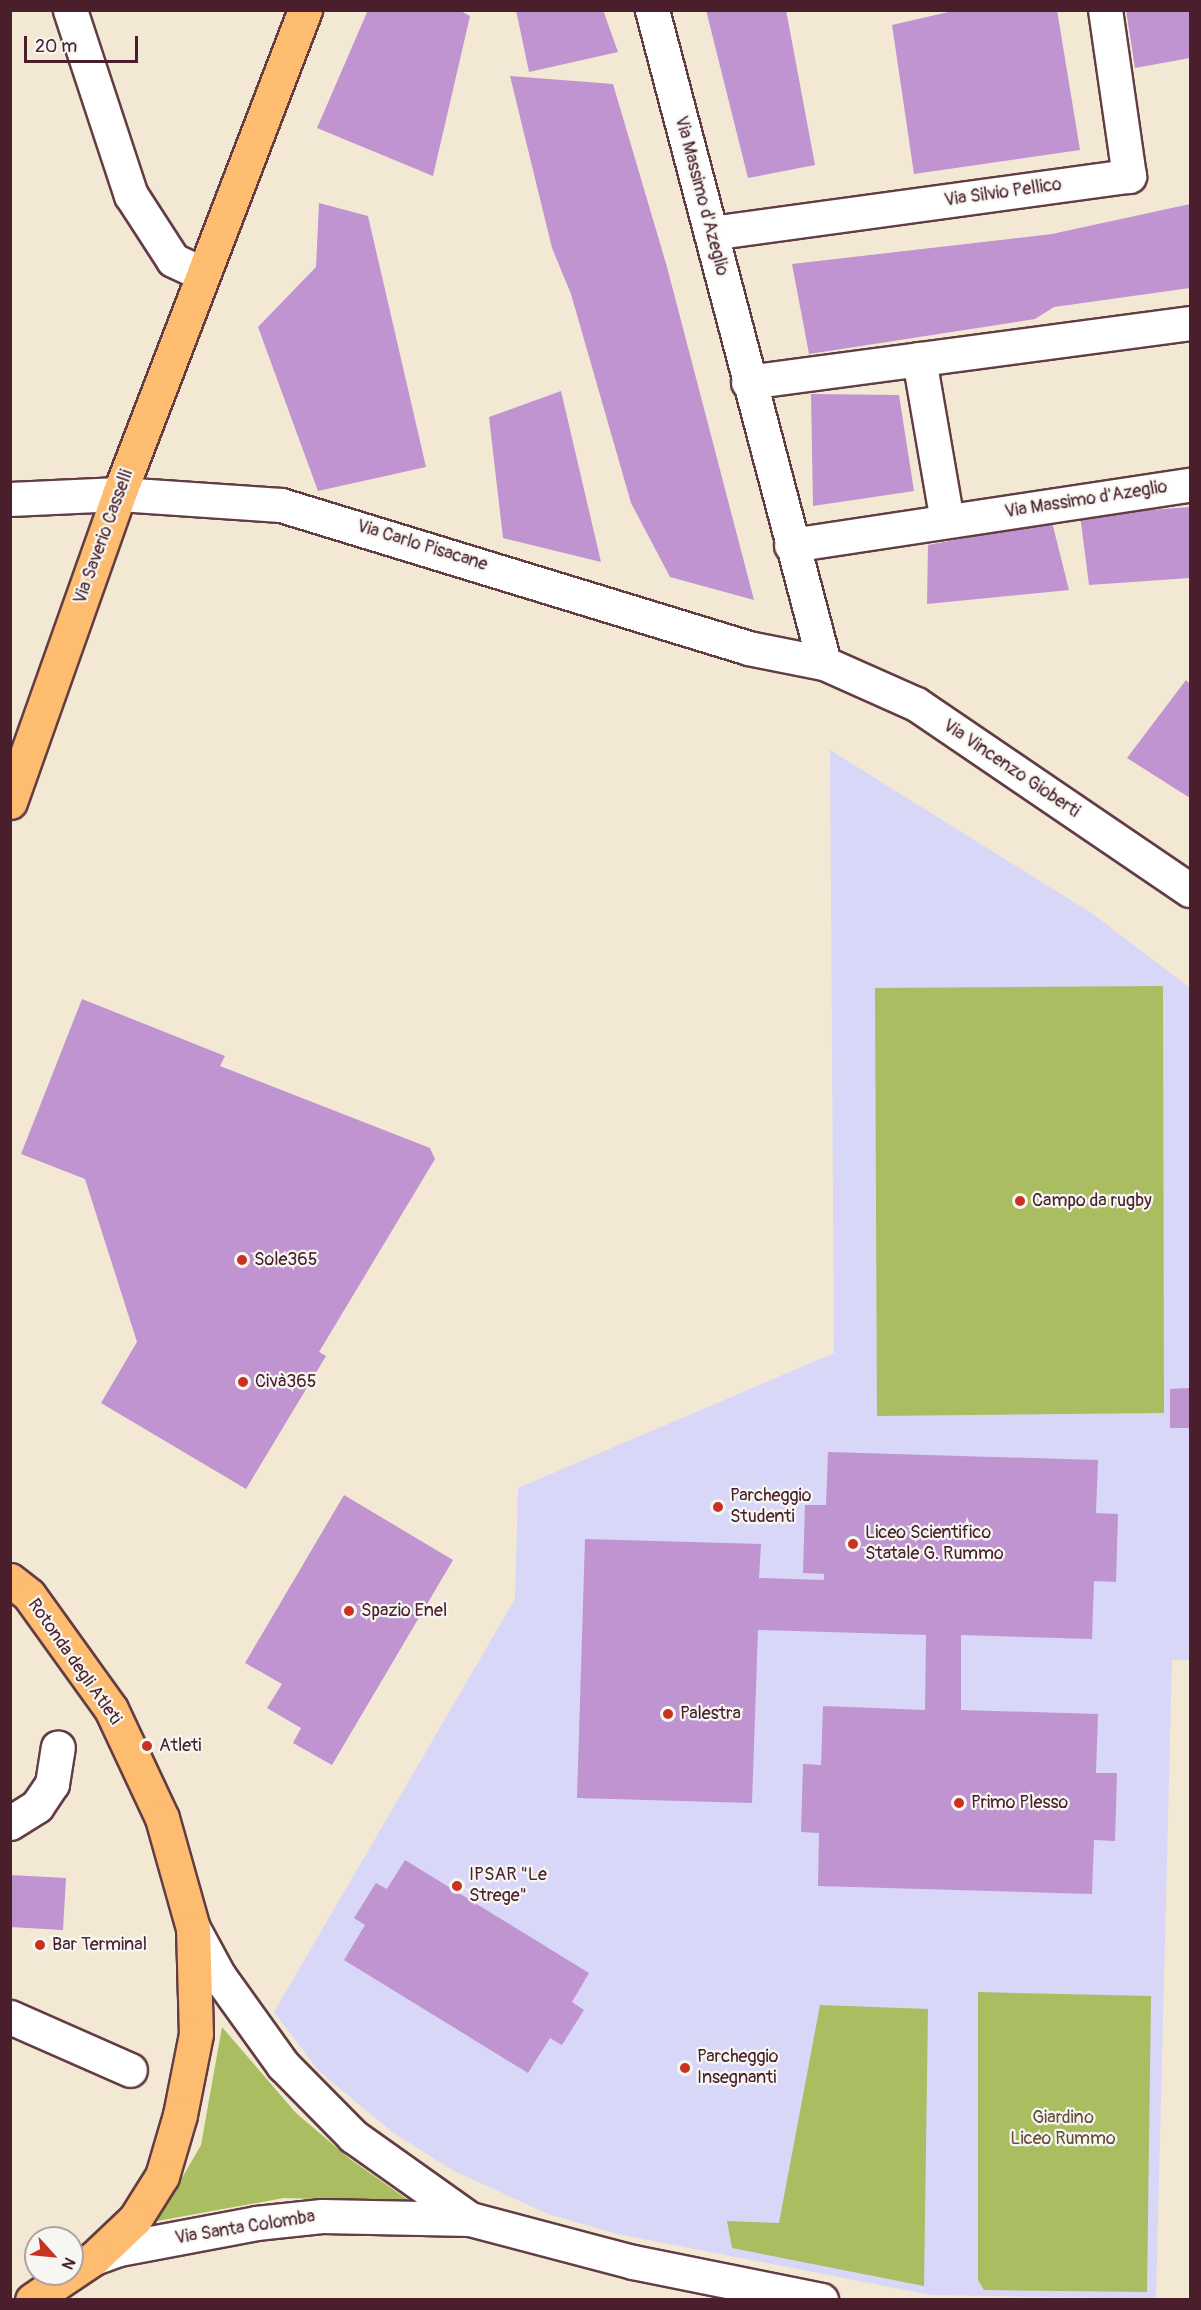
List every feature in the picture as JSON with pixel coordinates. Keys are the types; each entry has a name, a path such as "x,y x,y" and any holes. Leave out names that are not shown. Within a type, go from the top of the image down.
{"main road":[{"name":"Via Saverio Casselli","path":"10,802 119,494 305,10"},
{"name":"Rotonda degli Atleti","path":"10,1580 29,1595 111,1709 162,1818 193,1928 196,2034 180,2115 162,2176 135,2219 84,2264"},
{"name":"Rotonda degli Atleti","path":"27,2297 47,2286"}],"street":[{"path":"70,10 131,195 173,260 204,274"},
{"name":"Via Massimo d'Azeglio","path":"652,10 748,382 824,663"},
{"name":"Via Silvio Pellico","path":"711,233 1129,176 1105,10"},
{"path":"748,382 1191,323"},
{"path":"920,359 947,521"},
{"name":"Via Massimo d'Azeglio","path":"791,545 1191,485"},
{"name":"Via Carlo Pisacane","path":"10,499 119,494 281,505 748,648 824,663"},
{"name":"Via Vincenzo Gioberti","path":"824,663 916,704 1191,890"},
{"path":"10,1822 37,1806 52,1784 58,1747"},
{"name":"Via Santa Colomba","path":"193,1928 219,1976 283,2065 353,2136 470,2219"},
{"path":"10,2017 130,2070"},
{"name":"Via Santa Colomba","path":"84,2266 119,2249 267,2222 322,2216 470,2219 633,2262 822,2300"}],"shaded area":[{"name":"Liceo Scientifico Statale G. Rummo","path":"830,750 1093,914 1190,988 1190,1660 1172,1660 1156,2299 931,2295 618,2234 548,2214 454,2171 392,2132 319,2071 274,2012 515,1599 518,1488 834,1353"}],"green space":[{"name":"Campo da rugby","path":"1163,986 1164,1413 877,1416 875,988"},
{"name":"Giardino Liceo Rummo","path":"978,1992 1151,1996 1147,2292 984,2290 978,2280"},
{"path":"820,2005 928,2009 924,2286 732,2248 727,2221 779,2223"},
{"path":"222,2027 296,2113 350,2159 411,2202 284,2198 157,2221 201,2145"}],"building":[{"path":"368,10 459,10 470,16 433,176 317,128"},
{"path":"516,10 603,10 618,52 529,72"},
{"path":"706,10 786,10 815,165 748,178"},
{"path":"957,10 1057,10 1080,150 914,174 892,25"},
{"path":"1126,10 1190,10 1190,58 1135,68"},
{"path":"510,76 613,84 667,267 754,600 670,577 631,503 571,294 552,248"},
{"path":"319,203 368,216 426,467 318,491 258,327 316,267"},
{"path":"1190,204 1190,288 1054,307 1035,319 809,354 792,264 1052,234"},
{"path":"561,391 601,562 503,538 489,417"},
{"path":"811,394 899,395 914,491 813,506"},
{"path":"1190,507 1190,578 1089,585 1080,515"},
{"path":"1052,522 1069,590 927,604 928,545"},
{"path":"1186,680 1190,684 1190,798 1127,758"},
{"name":"Sole365","path":"82,999 225,1056 220,1066 430,1148 435,1159 319,1352 326,1356 246,1489 101,1403 137,1342 85,1179 21,1154"},
{"path":"1190,1388 1190,1428 1170,1428 1170,1389"},
{"path":"828,1452 1098,1460 1096,1513 1118,1514 1116,1582 1094,1581 1092,1639 961,1635 961,1710 1098,1714 1096,1773 1117,1773 1115,1841 1094,1840 1092,1894 818,1886 819,1833 801,1832 803,1764 821,1765 823,1706 925,1710 926,1635 758,1630 752,1803 577,1798 585,1539 761,1544 759,1578 824,1580 824,1574 803,1573 805,1505 826,1505"},
{"name":"Spazio Enel","path":"344,1495 453,1560 332,1765 293,1743 301,1728 267,1708 282,1684 245,1663"},
{"path":"405,1860 589,1973 572,2002 584,2010 562,2045 550,2038 528,2073 344,1960 365,1925 354,1918 376,1883 387,1889"},
{"path":"10,1875 66,1878 63,1930 10,1927"}],"place":[{"name":"Campo da rugby","path":"1020,1201"},
{"name":"Sole365","path":"242,1260"},
{"name":"Civà365","path":"243,1382"},
{"name":"Parcheggio Studenti","path":"718,1507"},
{"name":"Liceo Scientifico Statale G. Rummo","path":"853,1544"},
{"name":"Spazio Enel","path":"349,1611"},
{"name":"Palestra","path":"668,1714"},
{"name":"Atleti","path":"147,1746"},
{"name":"Primo Plesso","path":"959,1803"},
{"name":"IPSAR \"Le Strege\"","path":"457,1886"},
{"name":"Bar Terminal","path":"40,1945"},
{"name":"Parcheggio Insegnanti","path":"685,2068"}]}
